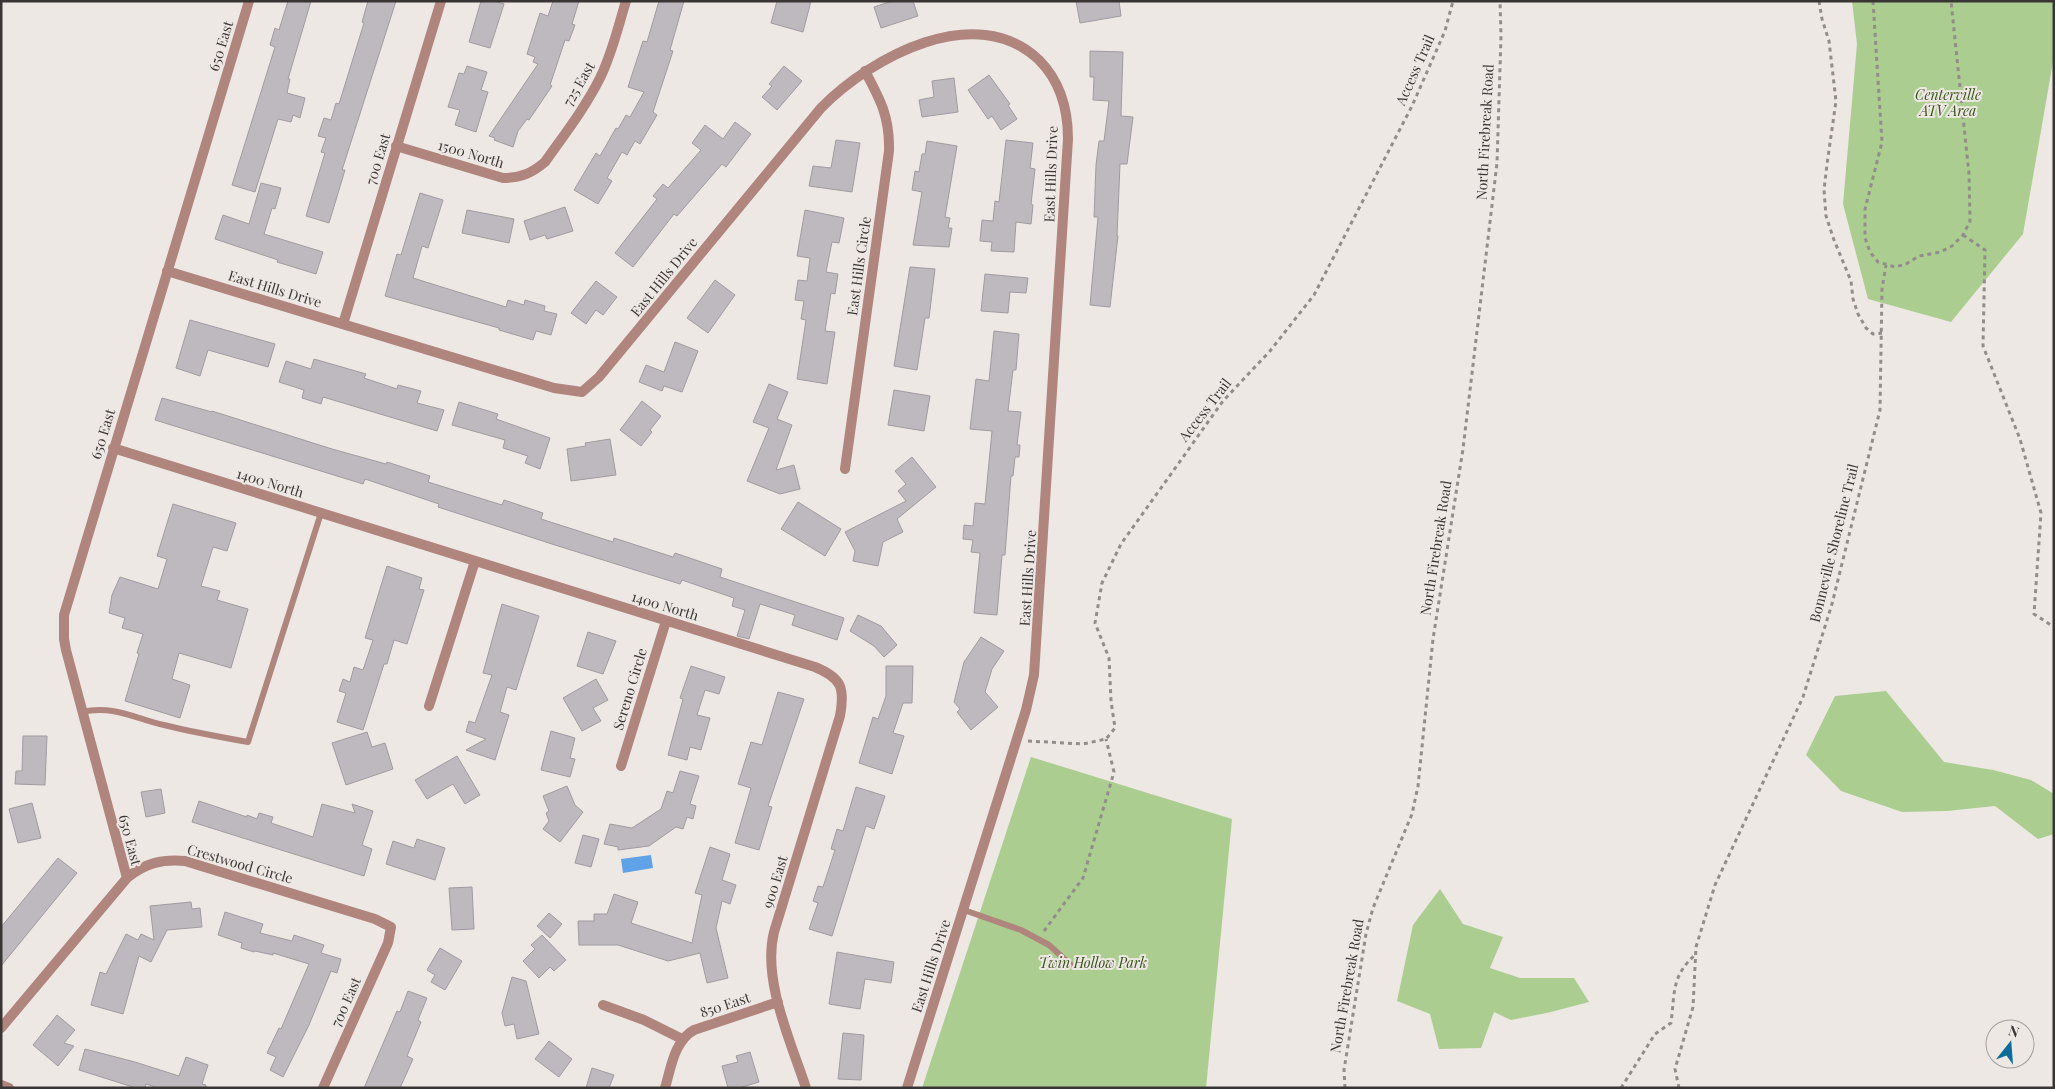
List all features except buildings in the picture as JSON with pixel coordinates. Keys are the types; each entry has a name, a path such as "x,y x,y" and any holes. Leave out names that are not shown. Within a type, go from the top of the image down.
{"street":[{"name":"650 East","path":"126,878 65,645 64,615 248,1"},
{"name":"700 East","path":"342,324 440,1"},
{"name":"725 East","path":"537,169 545,162 596,86 606,65 626,1"},
{"name":"East Hills Drive","path":"167,271 554,388 582,392 600,377 821,108 842,88 865,71 907,48 934,40 972,34 998,36 1025,48 1044,65 1060,87 1067,112 1068,139 1036,656 1031,693 1017,741 907,1088"},
{"name":"East Hills Circle","path":"845,469 889,151 888,122 884,108 865,71"},
{"name":"1500 North","path":"396,146 504,178 515,178 537,169"},
{"name":"1400 North","path":"113,448 815,667 834,677 841,685"},
{"path":"429,706 475,561"},
{"name":"Sereno Circle","path":"621,766 666,621"},
{"name":"900 East","path":"806,1088 778,1002 770,963 772,942 840,716 842,706 841,685"},
{"name":"Crestwood Circle","path":"1,1028 126,878 136,870 152,863 171,860 185,861 375,919 392,927"},
{"name":"700 East","path":"323,1088 388,943 392,927"},
{"name":"850 East","path":"682,1039 694,1030 778,1002"},
{"path":"603,1005 644,1020 682,1039 665,1088"},
{"path":"1,1085 9,1088"}],"lane":[{"path":"81,712 98,709 112,710 164,725 248,742 321,513"},
{"path":"964,910 1021,930 1048,945 1071,965"}],"path":[{"name":"Access Trail","path":"1106,740 1115,728 1111,702 1109,658 1095,623 1102,582 1121,544 1223,401 1270,351 1314,295 1412,106 1445,31 1453,1"},
{"name":"North Firebreak Road","path":"1345,1088 1346,1061 1366,934 1373,908 1412,814 1418,786 1433,639 1463,449 1497,163 1501,36 1500,1"},
{"path":"1819,1 1829,42 1836,101 1824,190 1826,216 1850,281 1858,314 1866,328 1873,334 1882,333"},
{"path":"1873,1 1882,142 1865,209 1864,226 1865,238 1870,252 1878,262 1894,267 1906,264 1919,256 1940,252 1952,246 1963,235 1970,221 1969,174 1951,1"},
{"path":"1963,235 1984,250 1983,346 2020,439 2041,514 2034,614 2054,627"},
{"name":"Bonneville Shoreline Trail","path":"1679,1088 1675,1068 1692,1007 1696,947 1715,885 1803,698 1832,604 1880,410 1882,288 1886,265"},
{"path":"1017,741 1083,744 1106,740 1114,772 1083,878 1038,940"},
{"path":"1621,1088 1655,1034 1671,1022 1675,981 1696,954"}],"green space":[{"name":"Centerville ATV Area","path":"1852,1 2054,1 2054,56 2023,234 1951,322 1868,299 1843,204 1857,44"},
{"path":"1886,691 1944,762 1993,770 2031,780 2054,794 2054,834 2038,839 1995,806 1947,811 1902,812 1841,791 1806,755 1835,696"},
{"name":"Twin Hollow Park","path":"1031,757 1232,819 1206,1088 922,1088"},
{"path":"1440,889 1463,924 1503,937 1490,968 1520,978 1574,978 1589,1002 1511,1020 1494,1012 1481,1048 1439,1049 1430,1014 1397,1001 1413,925"}],"water":[{"path":"651,855 653,868 623,873 621,859"}]}
